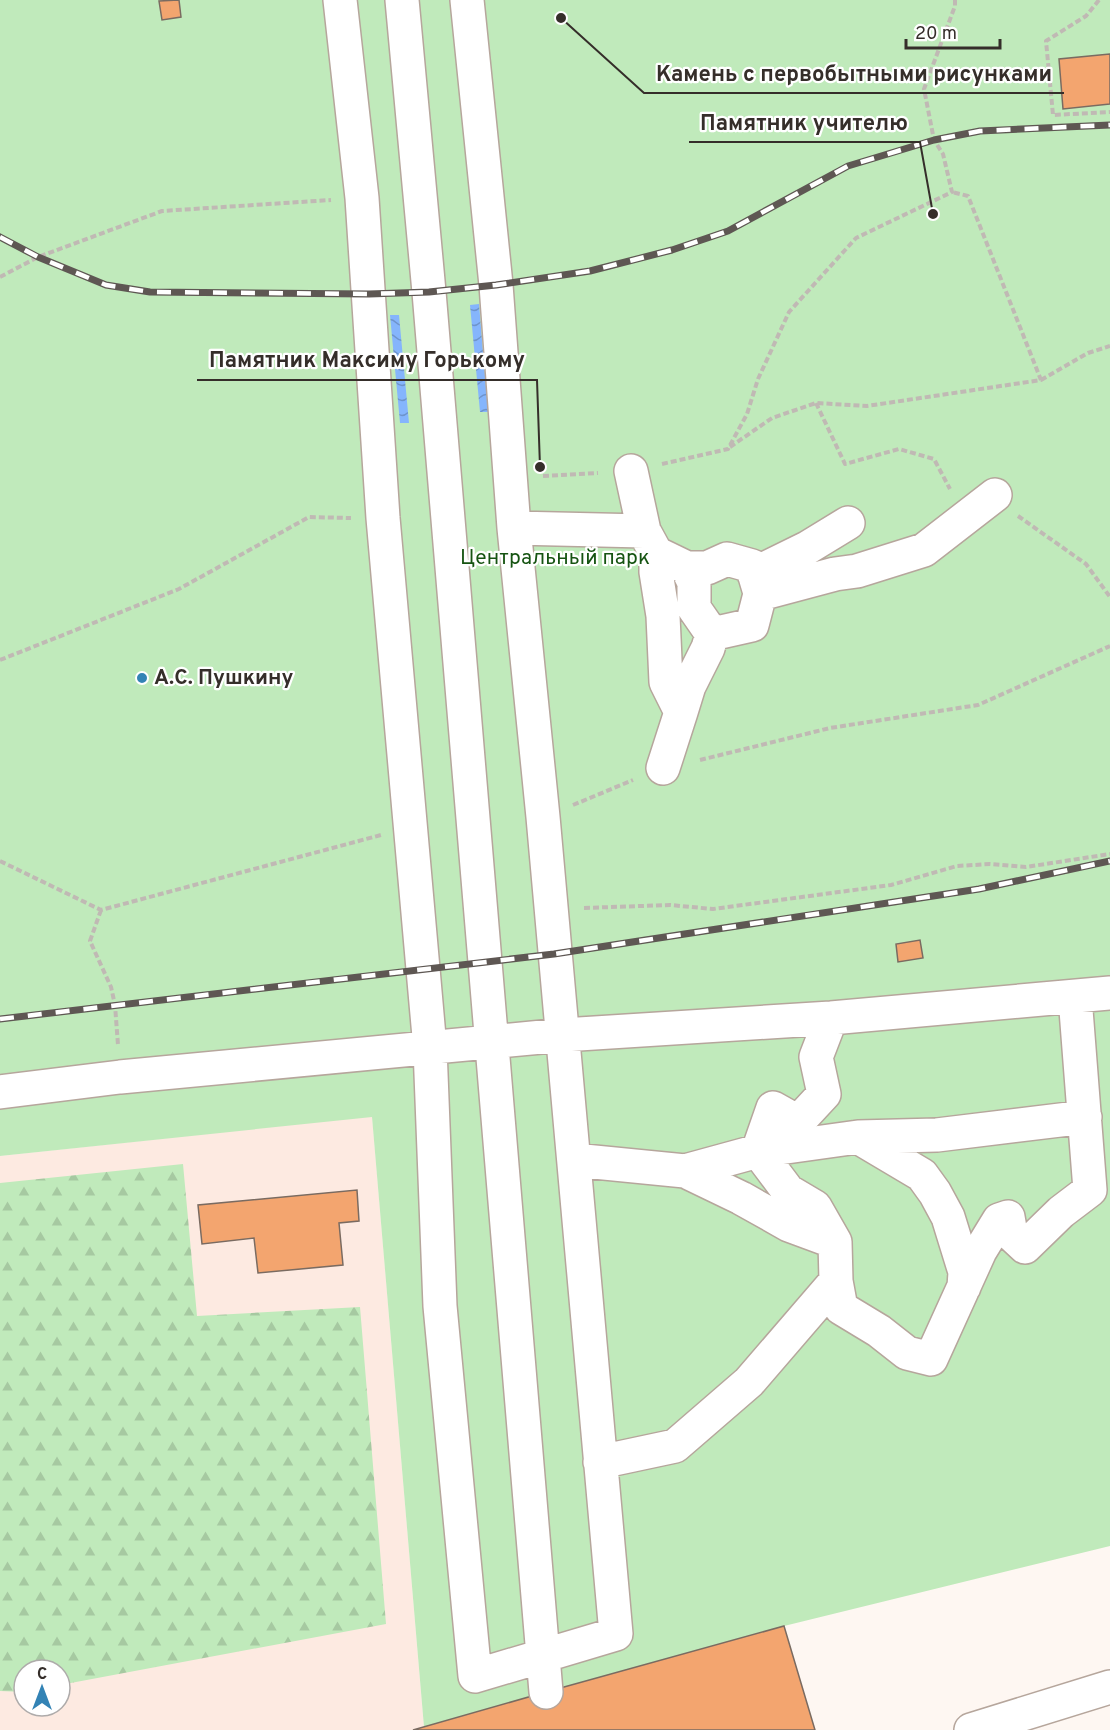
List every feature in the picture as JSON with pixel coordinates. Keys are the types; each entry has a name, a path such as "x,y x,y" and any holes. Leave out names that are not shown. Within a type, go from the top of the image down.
{"street":[{"path":"340,0 362,198 383,518 430,1048 440,1306 475,1676 616,1634 543,817 514,528 496,285 466,0"},
{"path":"402,0 493,1043 546,1692"},
{"path":"631,471 656,572 663,616 666,682 681,712"},
{"path":"757,584 857,571 924,550 995,495"},
{"path":"514,528 650,542 687,568 694,582 694,608 711,634 708,648 688,686 663,768"},
{"path":"757,584 835,530 834,553 844,573"},
{"path":"687,568 707,568 727,559 752,566 757,584 752,625 711,634"},
{"path":"0,1092 120,1077 563,1035 831,1018 1110,993"},
{"path":"758,1151 788,1191 815,1207 835,1242 836,1281 841,1308 879,1330 907,1353 932,1359 980,1251 999,1220 1008,1217 1011,1234 1025,1247 1061,1212 1090,1190 1075,997"},
{"path":"758,1151 773,1108 798,1122 824,1094 816,1057 831,1018"},
{"path":"685,1171 758,1151 858,1137 937,1135 1084,1117"},
{"path":"858,1137 922,1175 948,1217 965,1272 964,1287"},
{"path":"574,1160 685,1171 741,1198 789,1225 835,1242"},
{"path":"600,1462 675,1446 749,1382 836,1281"},
{"path":"971,1730 1110,1687"}],"path":[{"path":"952,192 943,154 934,140 924,88 955,6 955,0"},
{"path":"1099,0 1086,16 1046,41 1053,115 1110,112"},
{"path":"728,448 747,414 758,378 789,312 856,238 952,192 968,196 1041,380"},
{"path":"0,277 38,257 162,211 362,198"},
{"path":"511,478 631,471 728,448 772,418 816,403 867,406 1041,380 1088,353 1110,345"},
{"path":"0,660 179,589 309,518 383,518"},
{"path":"543,817 663,768 830,729 978,705 1110,646"},
{"path":"0,861 101,910 409,828"},
{"path":"551,912 595,907 670,905 713,909 891,885 957,866 990,864 1026,867 1110,854"},
{"path":"101,910 90,941 111,987 115,1005 120,1077"}],"shaded area":[{"path":"372,1116 424,1727 413,1730 0,1730 0,1156"}],"green space":[{"name":"Центральный парк","path":"0,0 1110,0 1110,1546 784,1626 424,1727 372,1117 0,1156"},
{"path":"183,1164 197,1316 360,1307 386,1624 72,1683 72,1658 12,1658 12,1692 0,1691 0,1183"}],"water":[{"path":"479,304 488,412 480,412 470,305"},
{"path":"390,315 399,315 409,423 400,423"}],"building":[{"path":"179,0 181,17 162,20 159,1"},
{"path":"1110,54 1110,104 1063,109 1059,59"},
{"path":"920,940 923,958 898,962 896,944"},
{"path":"357,1190 359,1221 339,1223 343,1265 258,1273 254,1238 202,1244 198,1205"},
{"path":"784,1626 815,1730 413,1730 546,1692"}],"railway":[{"path":"0,237 38,257 106,285 150,292 369,294 429,292 590,271 672,250 728,231 848,166 934,140 980,131 1110,125"},
{"path":"0,1019 554,954 979,889 1110,861"}],"place":[{"name":"Камень с первобытными рисунками","path":"561,18"},
{"name":"Памятник учителю","path":"933,214"},
{"name":"Памятник Максиму Горькому","path":"540,467"},
{"name":"А.С. Пушкину","path":"142,678"}]}
